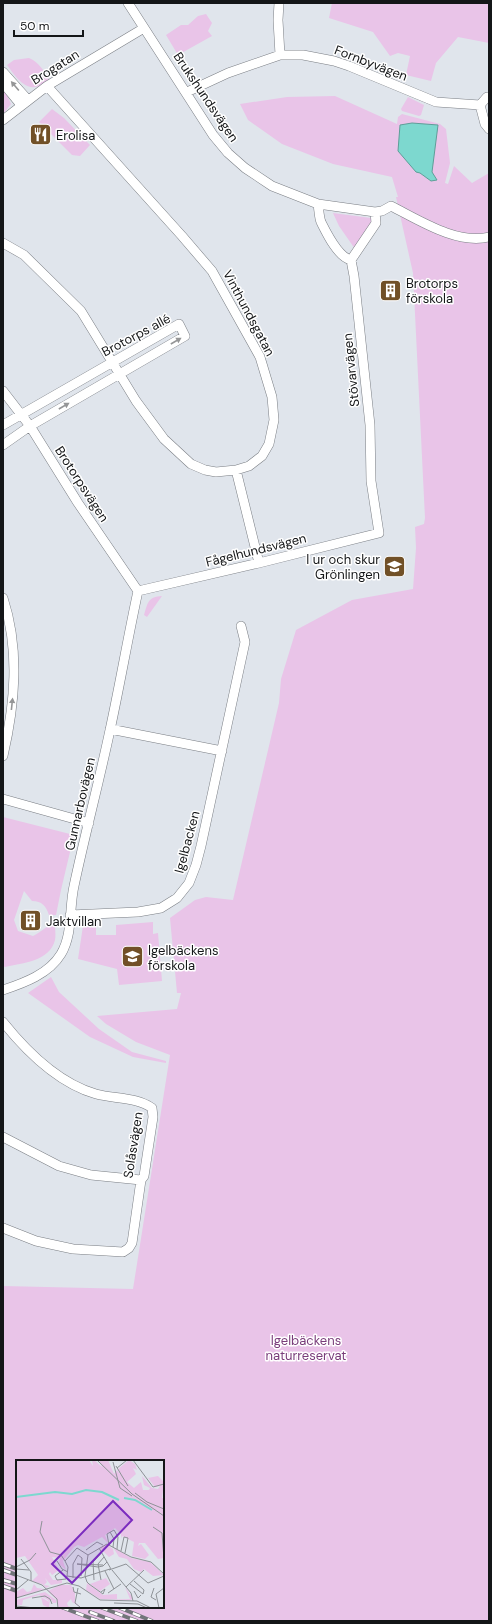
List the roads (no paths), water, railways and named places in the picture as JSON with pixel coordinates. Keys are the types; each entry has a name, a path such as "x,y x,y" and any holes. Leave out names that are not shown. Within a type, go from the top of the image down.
{"street":[{"name":"Brukshundsvägen","path":"128,3 187,92 213,135 228,153 239,163 272,186 318,204 375,212"},
{"path":"279,3 278,20 280,55"},
{"name":"Brogatan","path":"3,120 47,86 144,28"},
{"name":"Fornbyvägen","path":"187,92 228,73 280,55 303,55 334,61 436,102 480,105"},
{"path":"3,72 24,103"},
{"path":"3,83 24,103"},
{"name":"Vinthundsgatan","path":"3,243 24,255 81,311 111,362 164,439 191,464 204,470 216,472 236,470 249,466 262,456 269,444 274,420 272,396 260,357 212,271 47,86"},
{"path":"489,97 487,97 480,105 485,124 489,129"},
{"path":"318,204 321,221 338,251 346,259 351,260 376,223 375,212 382,211 391,206 460,237 482,239 489,238"},
{"name":"Stövarvägen","path":"351,260 370,425 371,482 379,533"},
{"name":"Brotorps allé","path":"3,425 179,324 186,336 30,426 3,445"},
{"name":"Brotorpsvägen","path":"3,391 22,414 78,503 138,591"},
{"path":"236,470 259,563"},
{"name":"Fågelhundsvägen","path":"138,591 379,533"},
{"name":"Gunnarbovägen","path":"3,990 19,985 36,977 51,965 61,954 67,939 73,888 110,729 138,591"},
{"path":"3,598 12,633 14,682 9,727 3,756"},
{"name":"Igelbacken","path":"70,915 138,912 161,908 177,898 189,883 196,865 245,642 242,626"},
{"path":"110,729 222,751"},
{"path":"3,800 89,822"},
{"name":"Solåsvägen","path":"3,1022 27,1049 50,1070 71,1083 96,1094 145,1103 152,1108 153,1117 144,1176 141,1180 132,1243 129,1248 123,1252 73,1249 36,1241 3,1228"},
{"path":"3,1137 59,1166 91,1175 141,1180"}],"railway":[{"path":"3,1564 16,1569"},
{"path":"3,1570 16,1575"},
{"path":"3,1580 16,1584"},
{"path":"3,1586 16,1591"},
{"path":"64,1608 98,1621"},
{"path":"103,1608 137,1621"},
{"path":"120,1608 152,1621"},
{"path":"90,1612 114,1621"}],"place":[{"name":"Erolisa","path":"41,135"},
{"name":"Brotorps förskola","path":"390,290"},
{"name":"I ur och skur Grönlingen","path":"395,566"},
{"name":"Jaktvillan","path":"30,921"},
{"name":"Igelbäckens förskola","path":"133,957"}],"park label":[{"name":"Igelbäckens naturreservat","path":"306,1348"}]}
